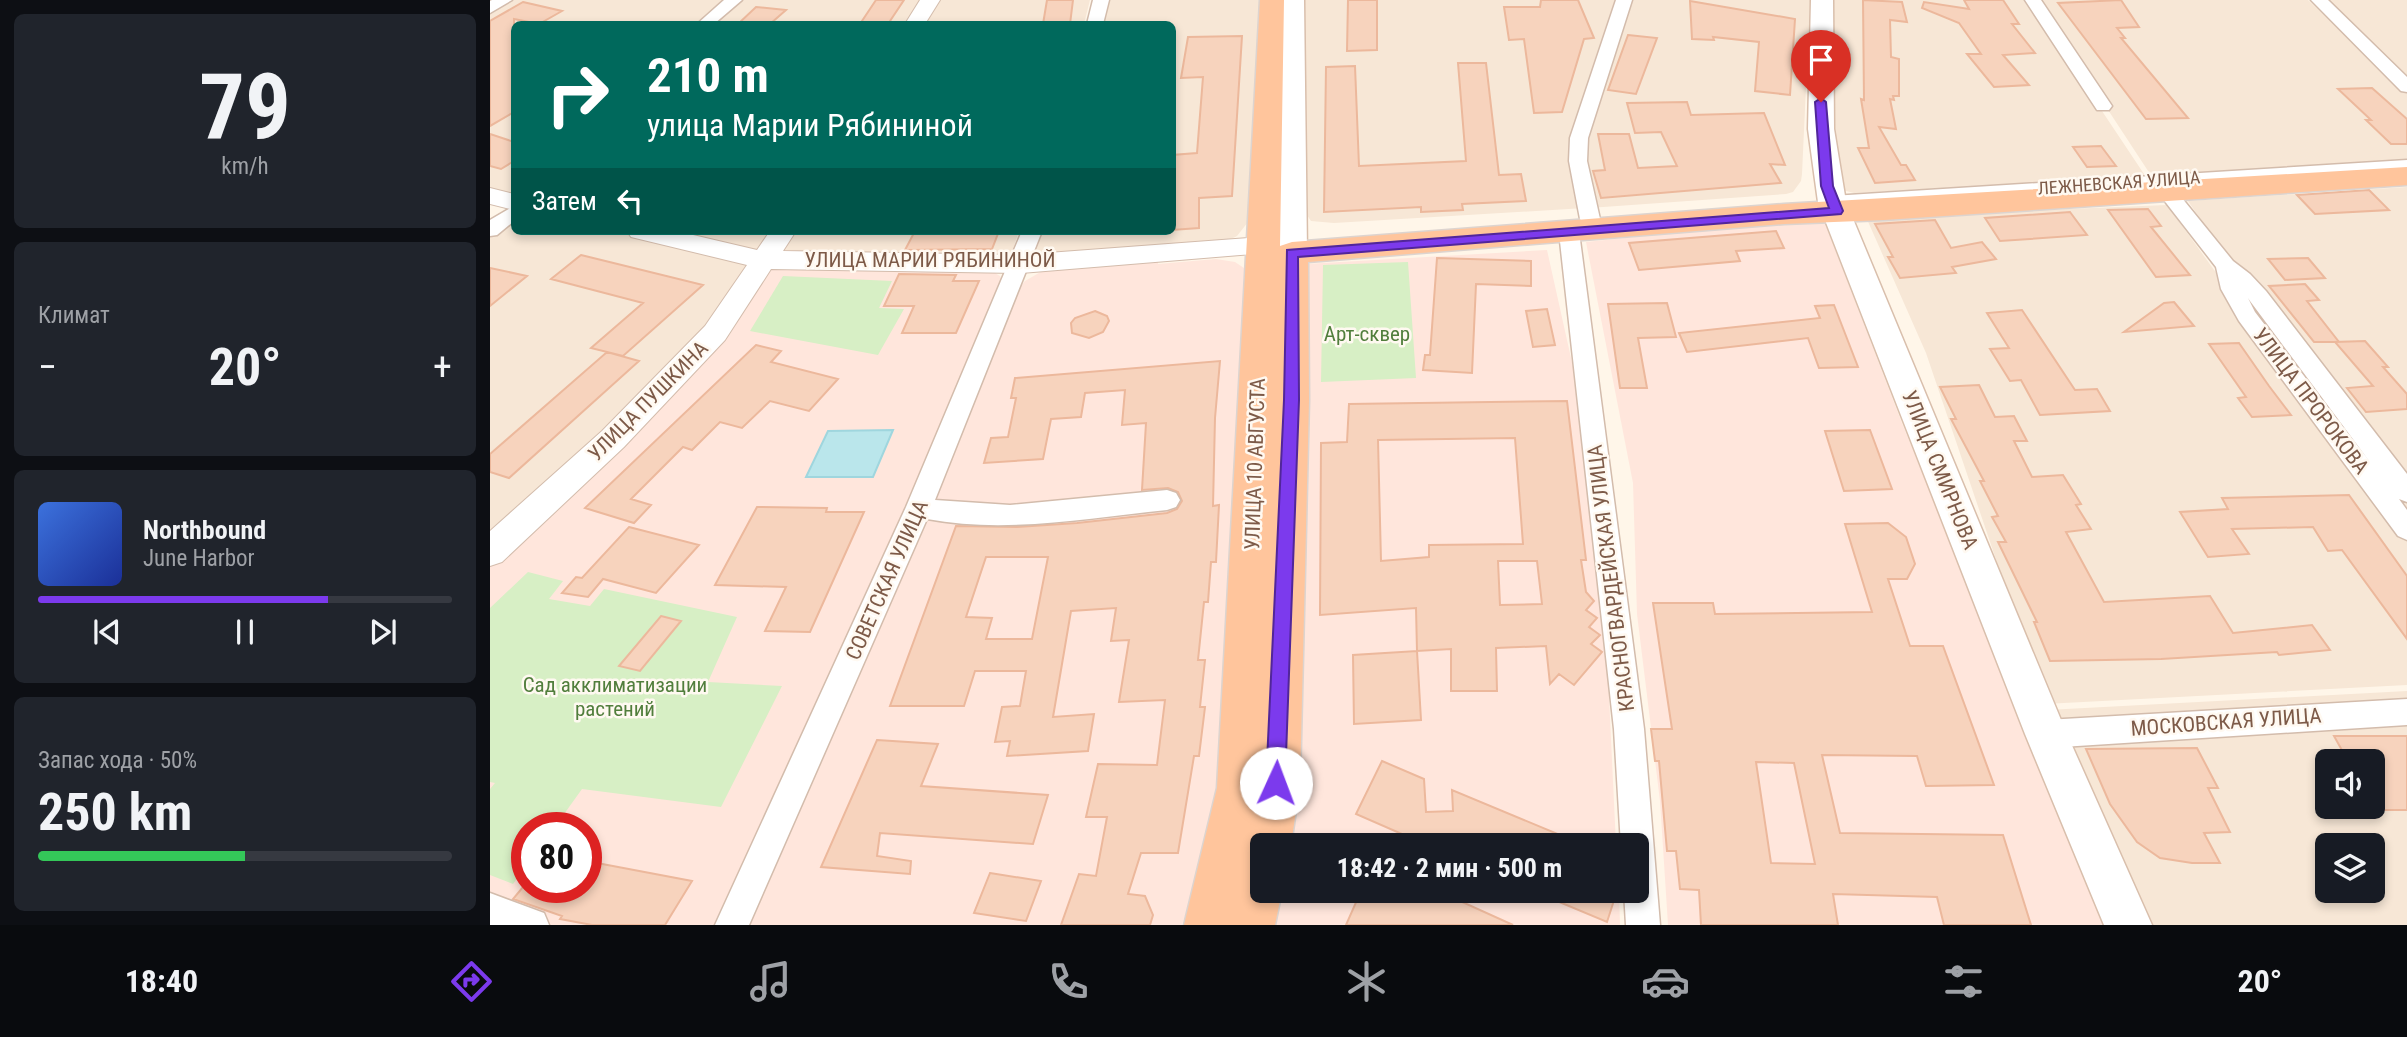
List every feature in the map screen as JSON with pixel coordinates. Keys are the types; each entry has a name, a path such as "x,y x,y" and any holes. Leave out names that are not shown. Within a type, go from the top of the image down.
{"highway":[{"name":"УЛИЦА 10 АВГУСТА","path":"1268,833 1276,769 1291,400 1282,248 1281,57 1272,0"},
{"name":"ЛЕЖНЕВСКАЯ УЛИЦА","path":"1834,206 2167,191 2407,176"},
{"name":"УЛИЦА МАРИИ РЯБИНИНОЙ","path":"1282,248 1834,206"},
{"name":"УЛИЦА 10 АВГУСТА","path":"1210,925 1226,867 1241,788 1282,248"},
{"path":"1249,925 1254,903"}],"main road":[{"name":"УЛИЦА 10 АВГУСТА","path":"1281,57 1293,0"},
{"name":"УЛИЦА СМИРНОВА","path":"1822,0 1821,102 1827,186 2046,734 2128,925"}],"street":[{"path":"490,8 504,0"},
{"path":"709,21 734,0"},
{"path":"917,21 930,0"},
{"path":"1097,21 1101,0"},
{"name":"КРАСНОГВАРДЕЙСКАЯ УЛИЦА","path":"1624,0 1579,138 1579,226 1629,729 1643,925"},
{"path":"2033,0 2103,106"},
{"path":"2319,0 2407,87"},
{"name":"ЛЕЖНЕВСКАЯ УЛИЦА","path":"1834,206 2407,166"},
{"name":"УЛИЦА ПРОРОКОВА","path":"2167,191 2226,266 2243,279 2258,296 2407,492"},
{"path":"490,196 511,201"},
{"path":"490,230 511,214"},
{"name":"УЛИЦА МАРИИ РЯБИНИНОЙ","path":"657,235 764,260 1021,264 1282,248"},
{"name":"УЛИЦА ПУШКИНА","path":"490,552 613,439 715,333 780,235"},
{"name":"СОВЕТСКАЯ УЛИЦА","path":"732,925 919,508 1031,235"},
{"name":"УЛИЦА ПРОРОКОВА","path":"2226,266 2232,289 2247,316 2407,529"},
{"path":"919,508 949,515 1029,513 1167,500"},
{"name":"МОСКОВСКАЯ УЛИЦА","path":"2046,734 2407,712"},
{"path":"490,909 532,925"}],"shaded area":[{"path":"490,0 731,0 706,21 511,21 511,198 490,194"},
{"path":"738,0 926,0 914,21 714,21"},
{"path":"935,0 1090,0 1085,21 922,21"},
{"path":"1108,0 1260,0 1252,217 1237,236 1223,243 1033,257 1040,235 1176,235 1176,21 1103,21"},
{"path":"1305,0 1623,0 1577,138 1585,208 1334,223 1311,221 1305,212"},
{"path":"1625,0 1810,0 1802,174 1801,181 1793,192 1589,208 1581,138"},
{"path":"1828,0 2028,0 2146,177 1854,193 1835,188"},
{"path":"2036,0 2308,0 2407,92 2407,160 2152,177"},
{"path":"2328,0 2407,0 2407,81"},
{"path":"2407,187 2407,520 2188,201"},
{"path":"2167,205 2407,536 2407,685 2045,704 1926,353 1866,217"},
{"path":"1823,218 1902,423 2106,925 1668,925 1660,801 1637,614 1633,483 1586,242"},
{"path":"511,219 511,235 635,235 761,264 758,278 490,549 490,235"},
{"path":"673,235 775,235 762,255"},
{"path":"786,235 1018,235 1010,258 772,257"},
{"path":"1547,250 1599,484 1615,833 1281,833 1288,793 1306,264"},
{"path":"1158,257 1158,264 1216,259 1235,262 1250,272 1221,788 1206,852 1182,925 749,925 932,504 1018,290 1025,281 1044,270"},
{"path":"766,263 990,270 1000,276 1004,286 723,925 545,925 490,904 490,556 730,334 764,277"},
{"path":"2407,691 2407,925 2146,925 2047,710"},
{"path":"1269,903 1619,903 1620,925 1265,925"}],"green space":[{"name":"Арт-сквер","path":"1408,262 1416,378 1321,382 1323,265"},
{"path":"783,276 892,281 879,308 904,309 878,355 750,331"},
{"name":"Сад акклиматизации растений","path":"528,572 563,581 549,599 590,606 604,589 737,617 708,682 782,686 721,807 582,789 565,812 511,812 511,883 490,875 490,789 495,783 490,782 490,608"}],"water":[{"path":"893,430 873,477 806,477 828,431"}],"building":[{"path":"876,0 904,0 890,21 862,21"},
{"path":"1047,0 1073,0 1070,21 1044,21"},
{"path":"1348,0 1377,0 1377,50 1347,51"},
{"path":"1541,0 1578,0 1594,38 1584,39 1562,112 1534,113 1524,39 1509,40 1504,7 1540,7"},
{"path":"1863,0 1902,2 1907,22 1890,20 1891,57 1899,59 1899,96 1893,96 1894,100 1890,99 1896,129 1879,127 1901,165 1906,165 1915,180 1875,183 1858,148 1869,148 1861,99 1864,100"},
{"path":"1964,0 2003,0 2019,24 2012,24 2035,53 2003,55 2029,85 1994,87 1967,54 1981,54 1959,23 1922,8 1924,2 1969,9"},
{"path":"2121,0 2139,27 2117,28 2125,38 2121,38 2188,118 2146,119 2058,3"},
{"path":"1690,1 1795,19 1790,95 1755,91 1759,42 1713,37 1714,40 1692,39"},
{"path":"523,2 562,11 544,21 511,21 511,114 490,126 490,21"},
{"path":"756,7 786,10 773,21 741,21"},
{"path":"1628,35 1657,38 1636,94 1608,90"},
{"path":"1242,36 1232,196 1199,198 1199,228 1176,230 1176,155 1197,153 1203,77 1181,78 1188,37"},
{"path":"1458,63 1486,63 1499,175 1521,174 1526,201 1462,204 1463,210 1421,212 1421,207 1324,212 1326,67 1355,66 1359,166 1466,161"},
{"path":"2372,88 2407,119 2407,144 2391,144 2366,120 2371,120 2338,89"},
{"path":"1687,102 1691,115 1764,113 1785,165 1770,164 1781,183 1601,198 1593,171 1605,170 1598,134 1629,134 1638,168 1677,166 1661,132 1635,133 1627,103"},
{"path":"490,134 511,141 511,163 501,169 490,166"},
{"path":"2101,146 2116,166 2087,167 2073,147"},
{"path":"2369,190 2389,210 2315,214 2297,195"},
{"path":"2148,209 2161,226 2151,227 2190,275 2156,277 2108,210"},
{"path":"2070,212 2087,235 2000,241 1985,218"},
{"path":"1935,220 1951,248 1982,242 1996,259 1952,267 1956,273 1900,278 1888,257 1893,257 1875,224"},
{"path":"1776,231 1784,248 1736,251 1740,261 1639,270 1629,243"},
{"path":"913,235 997,235 992,249 905,250"},
{"path":"581,255 703,285 623,356 591,348 643,303 551,279"},
{"path":"1437,258 1531,261 1531,286 1476,284 1472,373 1423,370 1425,355 1430,355"},
{"path":"2308,258 2325,278 2285,280 2268,259"},
{"path":"490,268 527,276 490,306"},
{"path":"899,274 956,275 953,281 979,281 956,333 902,333 914,306 884,306"},
{"path":"2305,284 2319,300 2307,301 2339,342 2314,342 2269,286"},
{"path":"2174,302 2194,326 2124,332 2164,303"},
{"path":"1667,303 1676,337 1638,338 1647,388 1620,388 1608,304"},
{"path":"1834,305 1858,367 1819,368 1808,338 1687,352 1679,333 1820,318 1815,306"},
{"path":"1547,309 1555,345 1533,347 1526,311"},
{"path":"2022,310 2075,390 2097,389 2110,411 2040,415 2021,380 2010,381 1990,349 2009,348 1987,313"},
{"path":"1095,311 1107,316 1109,321 1103,332 1089,338 1072,333 1071,323 1075,318"},
{"path":"2365,341 2407,394 2407,409 2366,412 2347,388 2373,386 2335,342"},
{"path":"2239,343 2291,415 2252,417 2238,398 2246,397 2209,344"},
{"path":"756,345 781,351 771,362 838,379 809,411 770,401 742,428 720,422 692,450 683,447 631,499 651,505 634,523 585,508"},
{"path":"607,352 639,361 509,478 490,472 490,454"},
{"path":"1220,361 1215,418 1213,506 1219,505 1216,562 1211,562 1208,602 1204,602 1198,660 1205,660 1200,707 1205,707 1199,756 1194,756 1178,853 1141,853 1128,894 1145,896 1153,915 1150,925 1061,925 1079,874 1096,876 1107,817 1086,817 1098,764 1157,765 1165,700 1119,702 1129,640 1111,641 1116,608 1071,611 1053,717 1094,714 1088,751 1007,756 1010,741 995,742 1002,707 1020,706 1026,671 975,671 964,706 890,706 956,526 1017,527 1077,523 1167,513 1177,509 1182,501 1178,492 1168,488 1142,490 1146,423 1122,425 1125,390 1085,393 1081,417 1051,419 1043,459 984,463 991,438 1008,437 1016,398 1011,398 1015,378","holes":["986,557 1048,557 1032,639 986,639 992,618 966,617"]},
{"path":"1979,385 1995,417 2014,416 2027,441 2014,441 2032,477 2063,475 2081,504 2076,505 2091,529 2066,532 2104,602 2210,596 2233,633 2312,625 2330,650 2279,655 2277,652 2161,659 2050,661 2034,622 2037,622 1998,542 2006,542 1992,517 1998,516 1980,481 1984,481 1951,419 1956,419 1940,387"},
{"path":"1567,401 1586,560 1581,560 1586,592 1594,601 1586,610 1597,618 1589,627 1600,635 1591,644 1602,652 1574,685 1559,674 1550,684 1546,646 1496,648 1497,691 1451,691 1451,649 1417,651 1416,608 1320,615 1321,443 1347,442 1349,404","holes":["1515,438 1523,544 1429,545 1429,557 1381,561 1378,440","1498,561 1537,561 1542,604 1500,605"]},
{"path":"1870,430 1892,489 1844,491 1825,431"},
{"path":"2349,495 2407,576 2407,639 2342,550 2328,551 2313,527 2232,529 2249,554 2208,557 2180,512 2228,509 2222,498"},
{"path":"757,507 827,508 826,512 864,512 810,632 765,631 786,587 715,585"},
{"path":"1888,523 1906,537 1915,564 1907,579 1888,579 1910,646 1943,646 1994,785 1926,786 1917,756 1822,755 1840,833 2003,835 2031,925 1944,925 1937,897 1833,894 1838,925 1701,925 1699,890 1680,889 1676,851 1667,851 1659,761 1655,761 1651,729 1672,729 1653,603 1713,603 1715,614 1872,612 1845,524","holes":["1756,762 1794,763 1815,864 1771,863"]},
{"path":"629,527 699,545 656,593 603,579 588,597 562,593 576,577 582,578"},
{"path":"661,616 681,621 640,671 619,666"},
{"path":"1417,651 1421,720 1354,724 1353,655"},
{"path":"2334,736 2407,736 2407,810 2385,810 2385,749 2341,749"},
{"path":"877,740 938,744 921,786 1048,795 1033,844 880,833 877,856 911,861 910,874 821,867"},
{"path":"2197,748 2218,788 2208,788 2230,832 2204,833 2220,863 2192,863 2160,858 2137,842 2110,804 2086,749"},
{"path":"1382,761 1424,779 1426,812 1453,811 1452,790 1555,833 1400,833 1356,814"},
{"path":"602,864 692,881 665,925 592,925 560,919 562,916 525,903 602,903"},
{"path":"990,873 1041,881 1026,921 974,913"},
{"path":"1356,903 1464,903 1513,925 1346,925"},
{"path":"1562,903 1613,903 1607,922"}],"route":[{"path":"1276,783 1291,400 1292,253 1836,211 1827,186 1821,102"}]}
